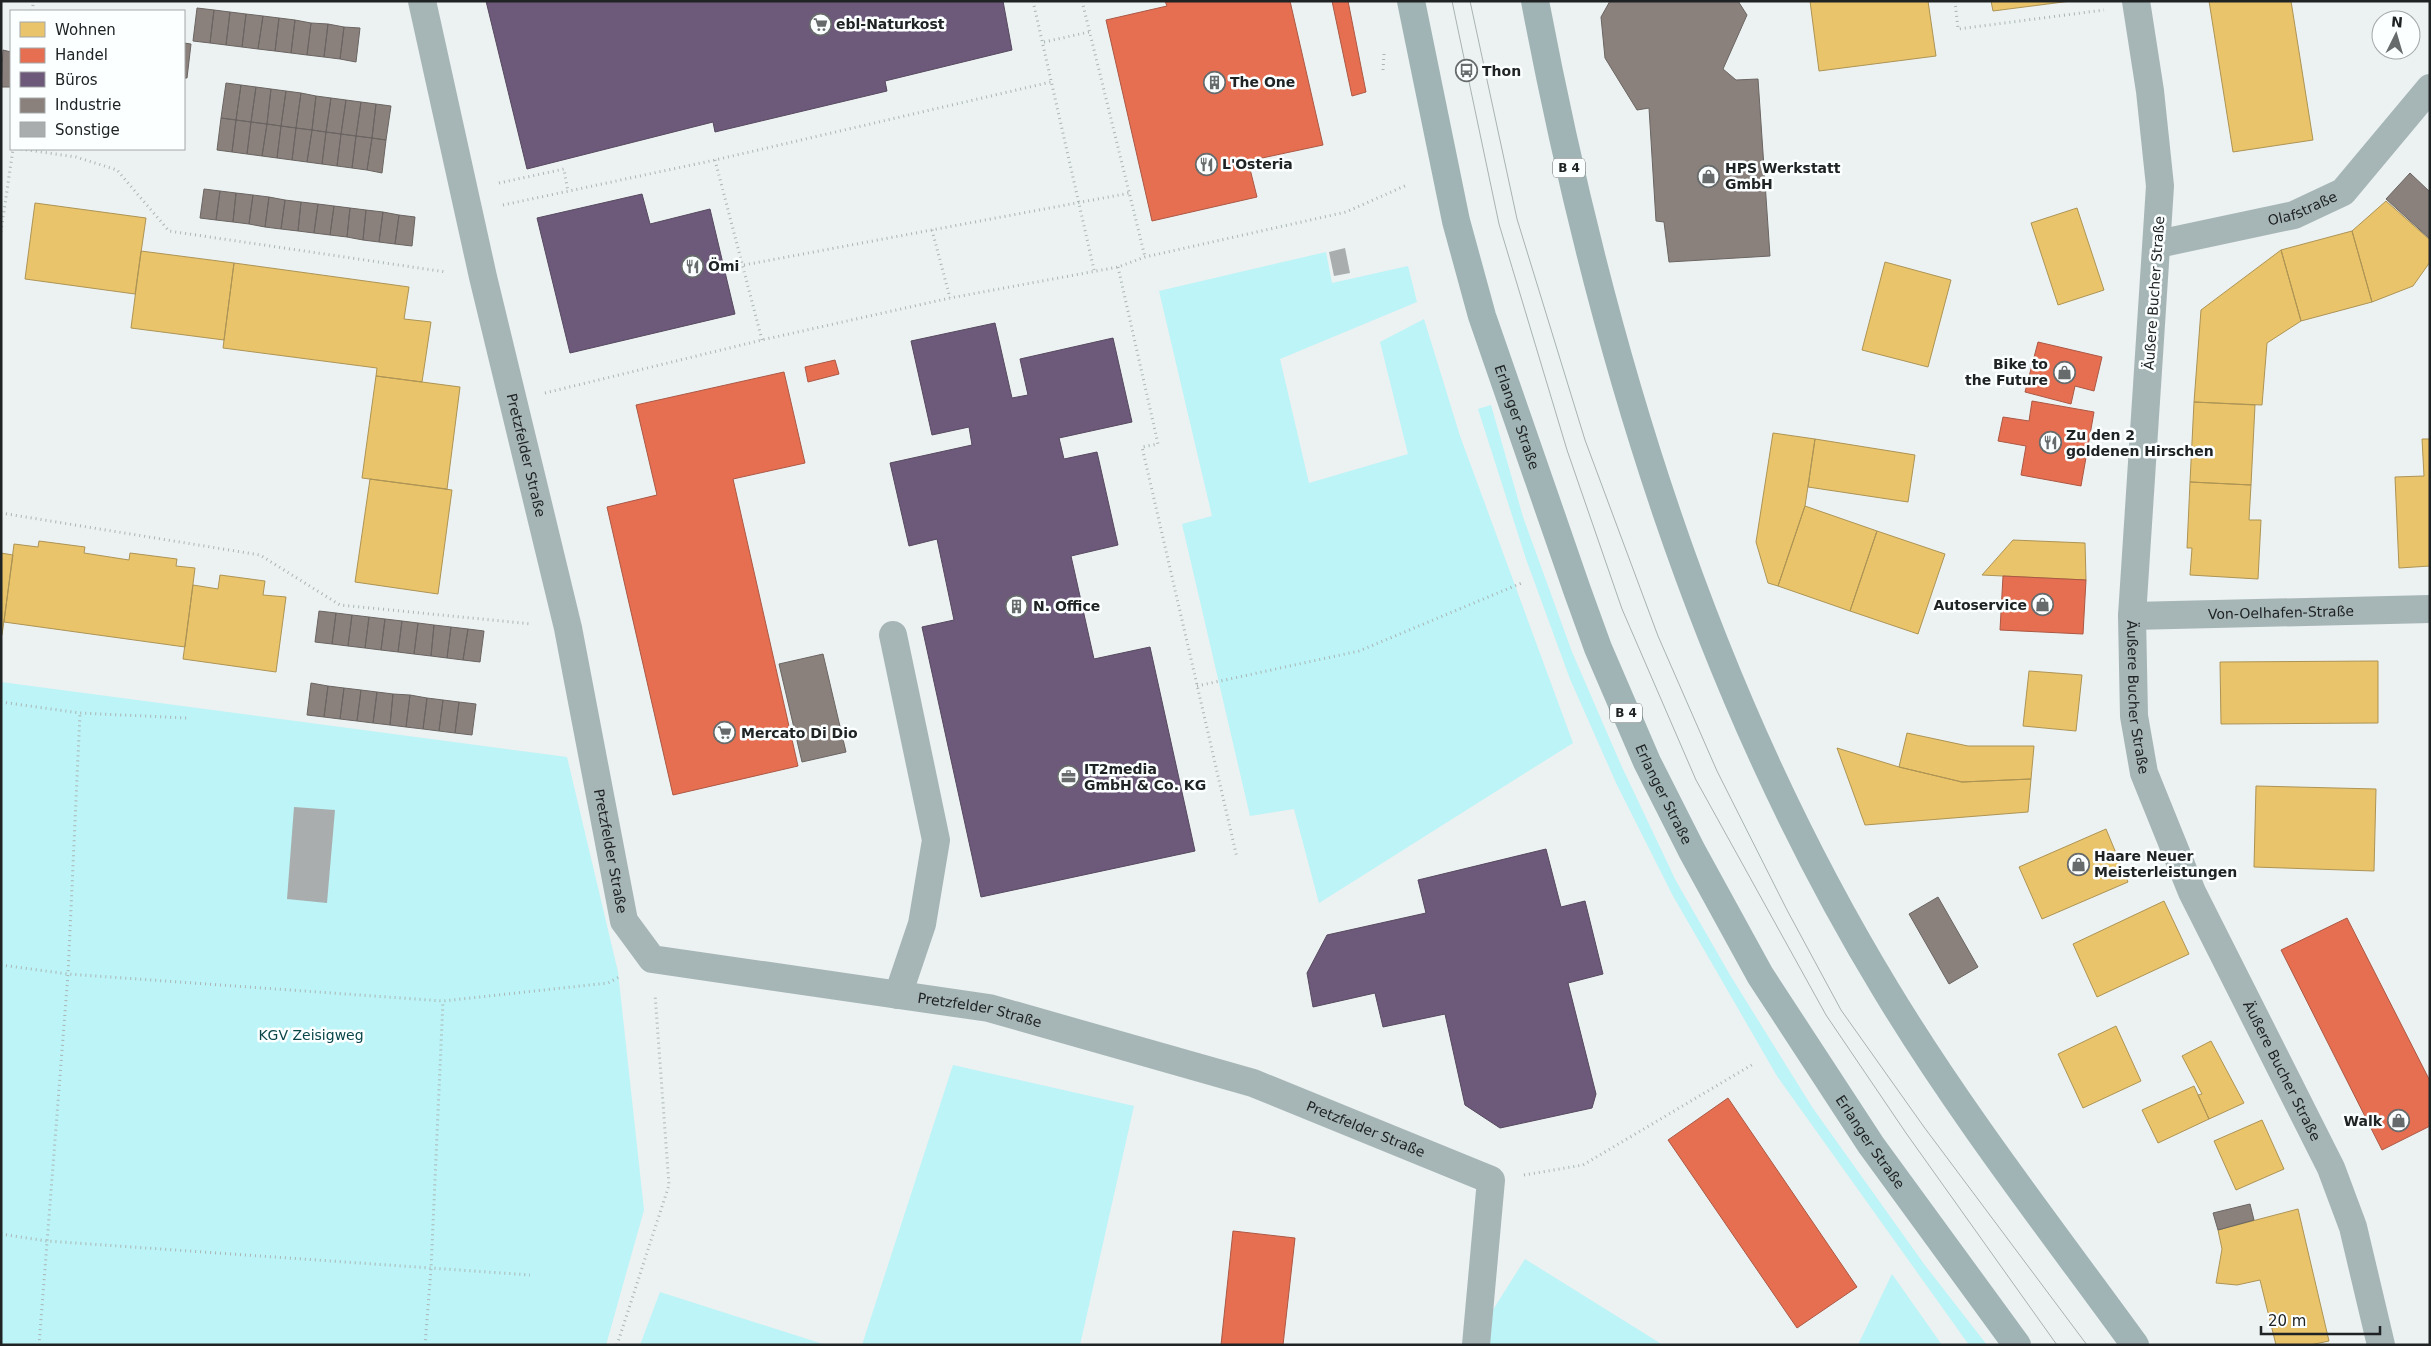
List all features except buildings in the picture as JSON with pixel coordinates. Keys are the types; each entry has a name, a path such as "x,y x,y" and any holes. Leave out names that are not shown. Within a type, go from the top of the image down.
{"main road":[{"name":"Erlanger Straße","path":"1411,1 1458,228 1482,316 1598,648 1647,762 1696,859 1760,975 1871,1145 2017,1345"},
{"name":"B 4","path":"1535,1 1590,254 1650,468 1687,574 1750,731 1843,916 1886,990 1934,1065 1985,1138 2135,1345"}],"street":[{"name":"Pretzfelder Straße","path":"422,1 468,213 568,628 624,921 652,959 988,1008 1253,1083 1492,1180"},
{"name":"Äußere Bucher Straße","path":"2136,4 2150,91 2160,186 2158,244 2132,616 2134,716 2144,772 2192,892 2331,1168 2353,1226 2381,1345"},
{"name":"Olafstraße","path":"2158,244 2294,215 2343,192 2430,88"},
{"name":"Von-Oelhafen-Straße","path":"2132,616 2430,609"},
{"path":"893,635 936,840 922,924 898,995"},
{"path":"1476,1345 1492,1180"}],"path":[{"path":"1034,1 1094,270"},
{"path":"1082,1 1088,32 1146,257"},
{"path":"1955,1 1958,29 2136,4"},
{"path":"32,5 32,10"},
{"path":"1044,42 1088,32"},
{"path":"468,213 716,160 1051,82"},
{"path":"1,232 13,150"},
{"path":"29,150 76,156 117,170 169,231 483,277"},
{"path":"716,160 762,340"},
{"path":"531,176 564,170 568,192"},
{"path":"513,401 762,340 950,298 1118,267 1146,257 1346,212 1407,185"},
{"path":"744,265 1130,193"},
{"path":"932,230 950,298"},
{"path":"1118,267 1158,444 1142,447 1236,858"},
{"path":"1,513 260,555 340,605 568,628"},
{"path":"1196,686 1359,651 1524,582"},
{"path":"1,702 80,713 187,718"},
{"path":"40,1345 68,974 80,713"},
{"path":"1,965 68,974 443,1001 608,983 652,959 669,1185 617,1345"},
{"path":"425,1345 431,1269 443,1001"},
{"path":"1492,1180 1583,1165 1755,1063"},
{"path":"1,1234 48,1241 530,1275"}],"green space":[{"path":"1326,252 1332,283 1408,266 1417,302 1280,359 1309,483 1408,454 1380,342 1424,319 1460,436 1573,743 1319,903 1294,809 1250,816 1182,524 1212,516 1159,291"},
{"path":"1491,405 1523,517 1572,652 1621,765 1676,881 1730,975 1812,1107 1924,1264 1987,1345 1969,1345 1777,1076 1673,896 1617,785 1570,679 1526,559 1478,409"},
{"name":"KGV Zeisigweg","path":"1,682 567,757 618,972 644,1210 606,1345 1,1345"},
{"path":"953,1065 1134,1106 1080,1345 862,1345"},
{"path":"1525,1259 1663,1345 1487,1345 1491,1313"},
{"path":"1892,1274 1942,1345 1858,1345"},
{"path":"660,1292 826,1345 640,1345"}],"tram line":[{"path":"1452,1 1499,224 1567,450 1622,609 1696,780 1826,1015 1906,1133 2057,1345"},
{"path":"1470,1 1517,219 1585,440 1658,636 1717,771 1787,910 1841,1010 1924,1127 2087,1345"}],"place":[{"name":"ebl-Naturkost","path":"820,24"},
{"name":"Thon","path":"1466,71"},
{"name":"The One","path":"1214,82"},
{"name":"L'Osteria","path":"1206,164"},
{"name":"HPS Werkstatt GmbH","path":"1709,176"},
{"name":"Ömi","path":"692,266"},
{"name":"Bike to the Future","path":"2064,372"},
{"name":"Zu den 2 goldenen Hirschen","path":"2050,443"},
{"name":"Autoservice","path":"2043,605"},
{"name":"N. Office","path":"1017,606"},
{"name":"Mercato Di Dio","path":"725,733"},
{"name":"IT2media GmbH & Co. KG","path":"1068,777"},
{"name":"Haare Neuer Meisterleistungen","path":"2078,864"},
{"name":"Walk","path":"2398,1121"}]}
